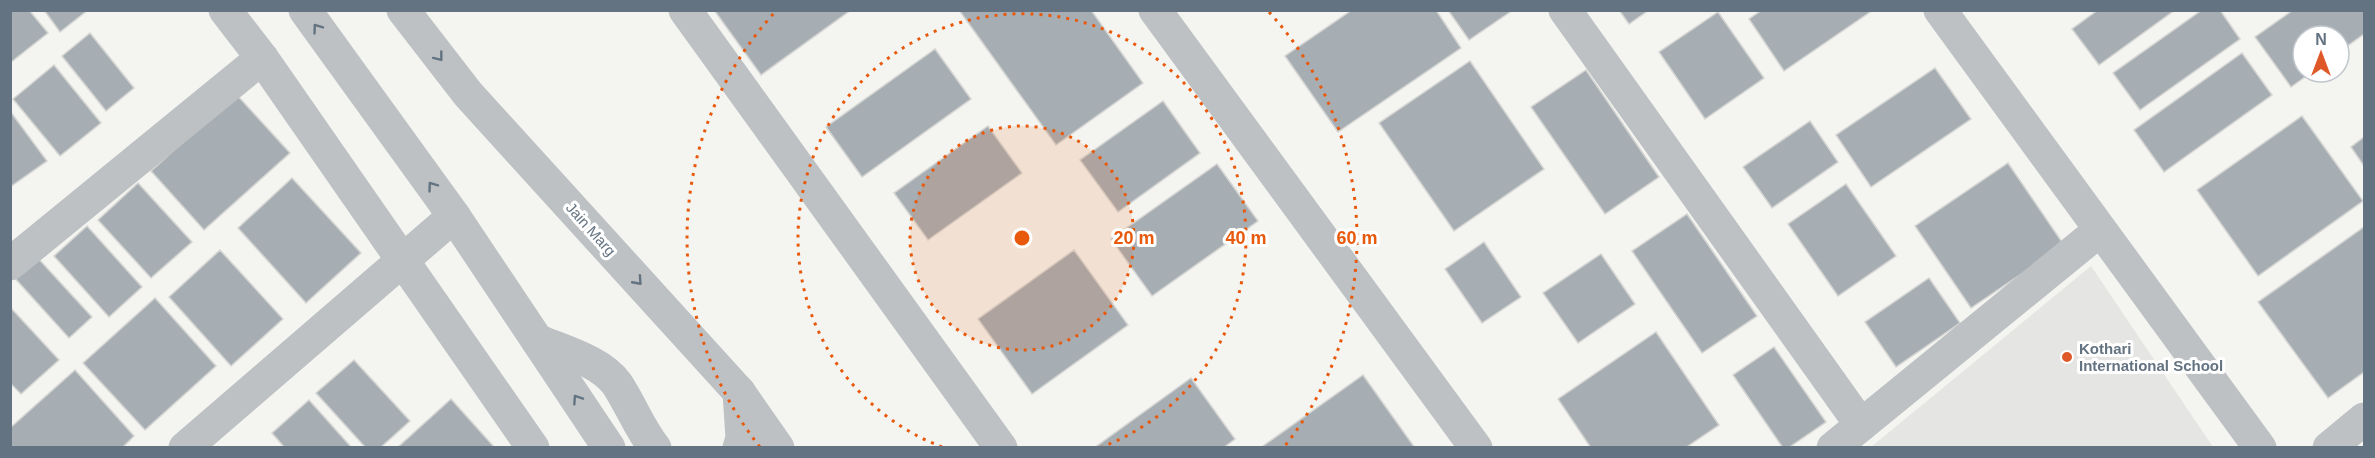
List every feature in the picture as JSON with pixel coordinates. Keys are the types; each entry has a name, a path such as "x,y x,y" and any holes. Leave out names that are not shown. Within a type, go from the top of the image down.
{"street":[{"path":"225,10 262,58 533,447"},
{"path":"305,10 454,216 609,447"},
{"name":"Jain Marg","path":"403,10 468,94 739,392 778,447"},
{"path":"686,10 1002,447"},
{"path":"1155,10 1476,447"},
{"path":"1565,10 1861,425"},
{"path":"1940,10 2099,231 2260,447"},
{"path":"10,264 262,58"},
{"path":"185,447 454,216"},
{"path":"1833,447 2099,231"},
{"path":"537,340 598,367 616,382 644,434 655,447"},
{"path":"739,392 742,438 739,447"},
{"path":"2329,447 2364,419"}],"shaded area":[{"name":"Kothari International School","path":"2091,266 2213,447 1871,447"}],"building":[{"path":"10,10 29,10 48,33 10,63"},
{"path":"44,10 88,10 60,32"},
{"path":"714,10 851,10 761,75"},
{"path":"959,10 1091,10 1143,83 1056,145"},
{"path":"1352,10 1436,10 1461,48 1338,132 1285,56"},
{"path":"1448,10 1513,10 1469,40"},
{"path":"1619,10 1649,10 1629,24"},
{"path":"1762,10 1873,10 1784,71 1749,19"},
{"path":"2098,10 2175,10 2099,65 2072,29"},
{"path":"2202,10 2220,10 2240,39 2140,110 2113,73"},
{"path":"2293,10 2364,10 2364,34 2351,43 2351,24 2291,24 2291,84 2295,84 2291,87 2255,37"},
{"path":"1718,12 1764,78 1705,119 1659,52"},
{"path":"90,33 134,88 106,111 62,56"},
{"path":"935,49 971,99 862,177 826,127"},
{"path":"2242,53 2272,95 2164,172 2134,130"},
{"path":"1470,61 1544,169 1454,231 1379,123"},
{"path":"54,65 101,123 60,156 13,99"},
{"path":"1935,68 1971,119 1871,187 1836,135"},
{"path":"1586,70 1659,177 1605,214 1531,107"},
{"path":"236,94 290,153 204,230 151,171"},
{"path":"1163,101 1200,153 1118,212 1080,160"},
{"path":"10,111 47,161 10,187"},
{"path":"2302,116 2363,201 2258,276 2197,190"},
{"path":"1810,121 1838,162 1772,208 1743,167"},
{"path":"988,126 1022,173 928,240 894,193"},
{"path":"2364,137 2364,166 2351,147"},
{"path":"2008,163 2064,245 1971,308 1915,226"},
{"path":"1217,164 1258,221 1152,296 1111,239"},
{"path":"292,178 361,253 306,303 238,228"},
{"path":"138,183 192,242 151,278 98,220"},
{"path":"1846,184 1896,256 1838,296 1788,224"},
{"path":"1687,214 1757,316 1702,353 1632,251"},
{"path":"87,226 142,287 109,317 54,256"},
{"path":"2364,227 2364,372 2328,398 2258,302"},
{"path":"1484,242 1521,297 1482,323 1445,269"},
{"path":"220,250 283,319 231,366 169,297"},
{"path":"1074,250 1128,325 1032,394 978,319"},
{"path":"1601,254 1635,304 1578,343 1543,293"},
{"path":"35,255 92,317 69,338 12,275"},
{"path":"1929,278 1960,323 1896,367 1865,322"},
{"path":"155,298 216,366 145,430 83,363"},
{"path":"10,307 59,360 21,394 10,383"},
{"path":"1656,332 1719,425 1685,448 1591,448 1558,399"},
{"path":"1774,347 1826,422 1788,448 1783,448 1733,375"},
{"path":"354,360 410,421 380,448 366,448 316,393"},
{"path":"75,370 134,436 122,448 10,448 10,428"},
{"path":"1363,375 1415,448 1264,448 1263,446"},
{"path":"1191,378 1235,439 1223,448 1094,448"},
{"path":"451,399 495,448 397,448"},
{"path":"309,400 352,448 285,448 272,433"}],"place":[{"name":"Kothari International School","path":"2067,357"}]}
